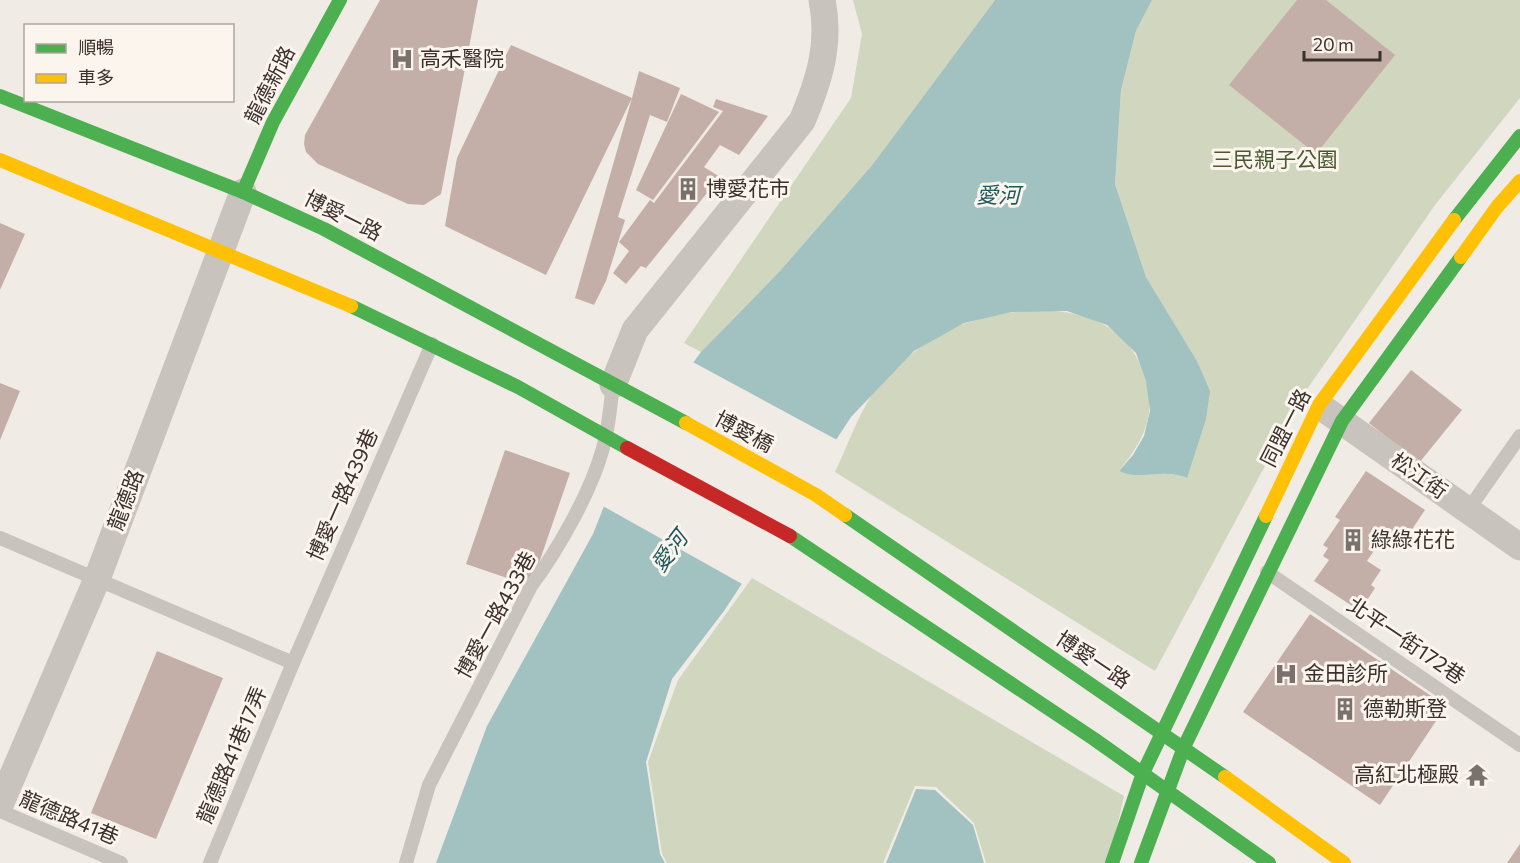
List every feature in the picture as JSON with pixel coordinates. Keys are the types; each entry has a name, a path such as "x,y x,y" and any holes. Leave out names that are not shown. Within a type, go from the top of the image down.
{"main road":[{"name":"龍德新路","path":"243,192 273,122 340,0"},
{"name":"博愛一路","path":"0,96 243,192 324,229 652,406"},
{"name":"同盟一路","path":"1112,863 1143,773 1319,405 1476,190 1520,136"},
{"path":"0,160 221,250 432,344 552,404 627,448 790,536 1143,773 1269,863"},
{"path":"1141,863 1166,789 1184,747 1342,421 1497,207 1520,181"},
{"name":"博愛橋","path":"652,406 816,495"},
{"name":"博愛一路","path":"816,495 1184,747 1344,863"}],"street":[{"path":"613,384 622,357 639,324 802,121 817,86 825,52 826,20 822,0"},
{"name":"龍德路","path":"0,805 97,579 243,192"},
{"name":"松江街","path":"1319,405 1520,548"}],"lane":[{"name":"博愛一路439巷","path":"293,663 432,344"},
{"name":"博愛一路433巷","path":"406,863 429,785 531,586 551,560 589,483 606,435 613,384"},
{"path":"1468,510 1520,436"},
{"path":"0,538 293,663"},
{"name":"北平一街172巷","path":"1267,572 1520,745"},
{"name":"龍德路41巷17弄","path":"210,863 293,663"},
{"name":"龍德路41巷","path":"0,811 121,863"}],"green space":[{"path":"853,0 995,0 873,164 779,272 701,352 684,343 851,98 862,34"},
{"name":"三民親子公園","path":"1152,0 1520,0 1520,98 1435,205 1303,395 1155,671 835,472 858,420 875,390 916,350 941,334 966,323 990,316 1042,310 1068,312 1092,319 1113,330 1130,347 1143,371 1149,400 1149,413 1136,448 1119,471 1136,475 1168,474 1186,478 1197,361 1146,277 1115,184 1121,90 1136,31"},
{"path":"752,578 1124,796 1109,863 986,863 974,823 936,787 915,786 883,863 667,863 662,854 648,762 678,680"}],"water":[{"name":"愛河","path":"995,0 1152,0 1136,31 1121,90 1115,184 1146,277 1197,361 1210,391 1206,419 1187,478 1168,474 1136,475 1119,471 1133,455 1144,436 1150,411 1146,381 1136,353 1107,325 1067,311 1012,312 964,323 914,351 851,417 724,611 672,679 646,762 660,854 665,863 436,863 487,726 593,534 610,491 679,382 701,352 779,272 873,164"},
{"path":"916,789 935,790 973,825 984,863 886,863"}],"pier":[{"path":"691,361 839,441 744,585 601,505 607,490"}],"building":[{"name":"高禾醫院","path":"380,0 478,0 441,194 424,205 408,204 318,164 306,152 304,144 305,135"},
{"path":"1297,0 1326,0 1395,55 1316,154 1229,85"},
{"path":"511,45 632,98 546,275 445,226 457,158"},
{"path":"639,71 680,88 667,122 650,115 618,217 625,220 606,281 594,305 575,298"},
{"name":"博愛花市","path":"681,94 719,112 653,200 636,190"},
{"name":"博愛花市","path":"716,99 768,116 739,155 720,145 704,167 720,177 646,268 641,266 626,284 613,273 629,251 619,242 650,200 654,203 723,111 713,107"},
{"path":"0,223 25,234 0,290"},
{"path":"1411,370 1462,410 1419,463 1369,423"},
{"path":"0,383 20,391 0,440"},
{"path":"505,450 570,473 531,586 466,564"},
{"name":"綠綠花花","path":"1366,471 1425,510 1400,547 1384,536 1367,561 1381,570 1371,585 1375,588 1360,611 1314,581 1329,560 1323,556 1328,548 1323,545 1340,520 1335,517"},
{"name":"德勒斯登","path":"1310,614 1446,706 1380,805 1243,712"},
{"path":"157,651 223,678 156,839 91,813"},
{"path":"1520,844 1520,863 1507,863"}],"traffic: fast":[{"path":"243,192 273,122 340,0"},
{"path":"0,96 243,192 324,229 686,423"},
{"path":"1454,220 1520,136"},
{"path":"1141,863 1184,747 1342,421 1461,257"},
{"path":"351,306 518,387 627,448"},
{"path":"845,515 1225,777"},
{"path":"1112,863 1143,773 1266,516"},
{"path":"790,536 1094,739 1269,863"}],"traffic: slow":[{"path":"0,160 351,306"},
{"path":"1461,257 1497,207 1520,181"},
{"path":"1266,516 1319,405 1454,220"},
{"path":"686,423 816,495 845,515"},
{"path":"1225,777 1344,863"}],"traffic: jam":[{"path":"627,448 790,536"}],"place":[{"name":"高禾醫院","path":"402,59"},
{"name":"博愛花市","path":"688,189"},
{"name":"綠綠花花","path":"1353,540"},
{"name":"金田診所","path":"1286,674"},
{"name":"德勒斯登","path":"1345,709"},
{"name":"高紅北極殿","path":"1477,775"}]}
